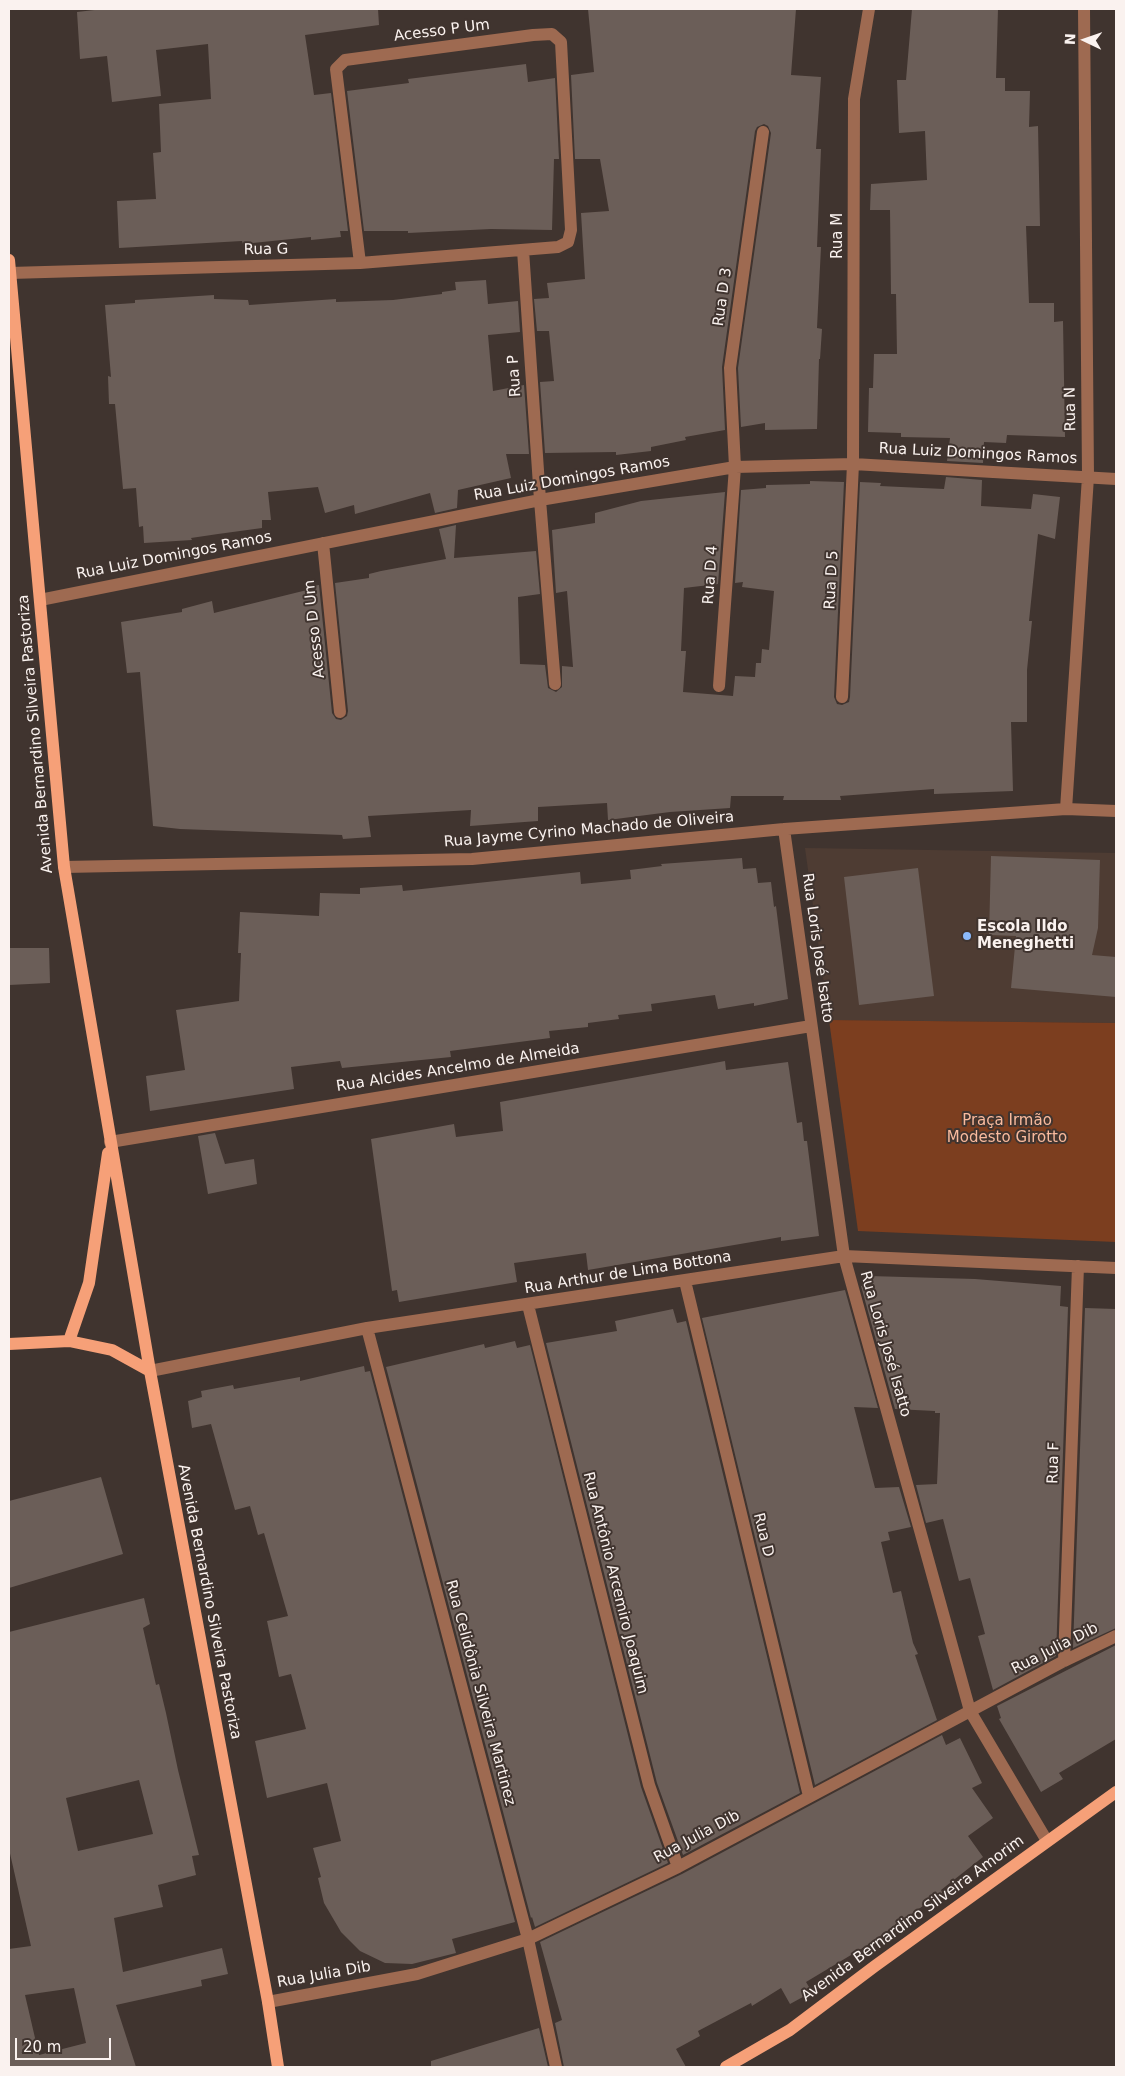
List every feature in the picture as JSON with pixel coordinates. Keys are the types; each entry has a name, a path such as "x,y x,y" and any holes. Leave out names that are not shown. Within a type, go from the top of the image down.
{"main road":[{"name":"Avenida Bernardino Silveira Pastoriza","path":"9,266 64,867 150,1371 268,2002 278,2067"},
{"name":"Avenida Bernardino Silveira Pastoriza","path":"69,1341 89,1282 110,1142"},
{"path":"9,1344 69,1341 112,1350 150,1371"},
{"name":"Avenida Bernardino Silveira Amorim","path":"726,2067 790,2030 1116,1792"}],"street":[{"name":"Rua M","path":"854,464 854,100 869,9"},
{"name":"Rua N","path":"1066,809 1088,477 1084,9"},
{"name":"Acesso P Um","path":"360,264 336,70 345,60 552,34 561,42 571,230 568,242 558,247 523,250"},
{"name":"Rua D 3","path":"735,467 730,368 763,132"},
{"name":"Rua G","path":"9,266 360,264 523,250"},
{"name":"Rua P","path":"523,250 555,684"},
{"name":"Rua Luiz Domingos Ramos","path":"40,600 540,500 735,467 854,464 1116,479"},
{"name":"Rua D 5","path":"842,697 854,464"},
{"name":"Rua D 4","path":"719,686 735,467"},
{"name":"Acesso D Um","path":"324,543 340,712"},
{"name":"Rua Jayme Cyrino Machado de Oliveira","path":"64,867 472,859 784,829 1066,809 1116,811"},
{"name":"Rua Loris José Isatto","path":"784,829 844,1256 970,1712 1047,1841"},
{"name":"Rua Alcides Ancelmo de Almeida","path":"110,1142 811,1026"},
{"name":"Rua Arthur de Lima Bottona","path":"150,1371 367,1328 844,1256 1116,1268"},
{"name":"Rua F","path":"1064,1661 1078,1266"},
{"name":"Rua D","path":"685,1281 809,1796"},
{"name":"Rua Antônio Arcemiro Joaquim","path":"528,1305 649,1785 678,1866"},
{"name":"Rua Celidônia Silveira Martinez","path":"367,1328 528,1939 556,2067"},
{"name":"Rua Julia Dib","path":"268,2002 417,1974 528,1939 678,1866 1064,1661 1116,1636"}],"shaded area":[{"name":"Escola Ildo Meneghetti","path":"805,848 1116,853 1116,1023 829,1020"}],"green space":[{"name":"Praça Irmão Modesto Girotto","path":"829,1020 1116,1023 1116,1242 858,1231"}],"building":[{"path":"103,9 378,9 379,25 305,35 314,95 331,93 348,231 340,231 341,237 311,240 311,237 243,244 242,241 119,248 117,201 156,199 153,153 161,152 159,104 211,99 208,44 156,50 161,96 112,102 107,56 80,59 77,12"},
{"path":"588,9 796,9 791,75 821,77 816,149 821,149 817,247 821,247 817,328 822,329 817,429 765,430 765,423 741,427 738,368 771,133 768,126 764,124 757,127 755,131 722,367 725,430 685,437 686,440 651,447 651,451 616,455 616,452 545,453 540,382 554,381 549,331 537,331 534,299 549,298 547,283 585,279 581,213 609,211 600,159 575,159 571,75 594,72"},
{"path":"912,9 998,9 996,78 1005,78 1005,91 1030,91 1029,127 1038,126 1040,226 1026,226 1029,303 1054,303 1054,322 1063,321 1065,437 1007,435 1006,443 984,442 983,463 947,461 950,438 901,437 901,433 868,432 869,388 873,388 874,354 897,354 896,294 891,294 890,210 870,210 871,184 927,180 925,131 899,133 897,80 906,80"},
{"path":"526,64 528,82 555,78 559,159 554,159 552,230 491,229 408,233 408,231 364,231 347,91 409,83 408,79"},
{"path":"486,280 488,304 518,301 520,332 488,335 493,391 524,385 529,454 506,454 511,478 458,490 457,508 435,513 430,493 355,514 354,505 325,513 318,487 268,492 271,520 262,520 262,528 191,538 192,540 144,543 143,526 139,527 136,488 123,489 115,404 109,404 108,376 111,377 105,305 135,303 135,300 214,295 214,299 248,300 249,305 336,299 336,302 393,300 442,294 442,292 456,290 455,282"},
{"path":"946,477 982,480 981,506 1031,509 1033,494 1060,497 1055,539 1038,534 1029,621 1032,621 1027,670 1027,722 1011,722 1013,791 934,794 934,789 840,796 841,800 783,800 784,796 731,796 730,808 670,812 608,820 607,803 538,807 538,821 470,826 471,810 368,816 371,837 343,839 342,835 180,829 153,826 140,672 127,673 121,622 182,612 182,609 212,601 214,613 307,590 307,587 319,585 332,713 336,719 341,720 347,716 348,711 335,583 369,578 369,574 381,571 446,559 439,529 456,525 454,558 536,551 540,594 518,597 520,664 545,665 548,688 556,692 562,687 562,666 573,667 567,591 556,593 552,530 595,523 595,513 641,501 725,492 718,584 684,588 681,651 686,651 683,692 733,696 735,676 755,677 756,663 761,663 762,649 769,650 774,591 742,587 743,582 735,583 741,490 766,488 766,485 810,484 810,481 844,482 834,697 837,704 842,705 849,702 850,697 860,482 881,483 880,486 944,489"},
{"path":"991,856 1100,860 1098,928 1092,955 1116,957 1116,997 1011,988 1016,936 989,935"},
{"path":"742,858 743,869 756,868 758,883 771,882 788,999 754,1006 754,1003 718,1009 715,995 651,1004 652,1011 618,1015 619,1019 588,1023 588,1027 549,1031 550,1038 450,1051 451,1057 342,1068 340,1061 291,1067 294,1089 150,1111 146,1076 185,1070 176,1010 239,1001 241,953 238,953 240,912 319,916 320,893 360,894 360,888 402,885 403,891 580,872 581,884 631,879 630,870 662,866 661,864"},
{"path":"918,868 934,996 859,1005 844,877"},
{"path":"9,948 49,948 50,983 9,985"},
{"path":"725,1061 726,1070 788,1062 797,1123 802,1122 804,1141 807,1141 819,1236 781,1241 781,1237 588,1270 586,1253 514,1263 517,1282 399,1302 397,1290 392,1291 371,1139 454,1124 456,1137 503,1131 500,1102"},
{"path":"215,1133 225,1164 254,1159 257,1184 208,1194 198,1136"},
{"path":"869,1276 975,1279 1061,1286 1060,1306 1068,1307 1056,1656 993,1690 978,1636 985,1634 970,1578 959,1581 943,1519 926,1523 916,1485 937,1484 940,1413 935,1413 935,1411 895,1409 861,1286 871,1284"},
{"path":"845,1290 878,1408 854,1407 875,1488 899,1487 911,1527 888,1532 890,1540 881,1542 893,1593 901,1591 913,1643 918,1654 915,1655 937,1720 815,1785 702,1318"},
{"path":"1085,1308 1116,1309 1116,1628 1073,1648"},
{"path":"673,1309 677,1323 686,1321 800,1793 683,1855 657,1783 546,1343 617,1331 615,1321"},
{"path":"515,1341 517,1348 530,1345 641,1787 668,1863 535,1927 531,1918 386,1367 484,1344 485,1348"},
{"path":"364,1366 365,1372 370,1371 515,1922 452,1939 456,1953 412,1964 385,1963 360,1951 341,1932 324,1903 318,1878 321,1877 313,1848 341,1841 327,1783 267,1798 255,1741 306,1729 291,1674 279,1677 267,1621 288,1616 264,1533 258,1535 250,1506 235,1510 211,1424 192,1428 188,1401 202,1397 201,1391 233,1385 234,1389 300,1377 300,1381"},
{"path":"101,1477 123,1554 9,1588 9,1501"},
{"path":"144,1598 150,1624 143,1628 156,1685 159,1684 199,1855 192,1856 196,1875 158,1885 163,1907 114,1918 123,1972 222,1948 228,1974 201,1980 202,1986 116,2005 136,2067 9,2067 9,1949 31,1946 9,1849 9,1632","holes":["139,1780 153,1834 78,1851 66,1798","74,1988 86,2043 39,2055 25,1995"]},
{"path":"1116,1645 1116,1739 1059,1773 1063,1779 1041,1792 999,1719 1001,1718 997,1706"},
{"path":"942,1735 946,1745 960,1738 982,1783 972,1788 993,1818 968,1836 983,1857 941,1890 943,1894 866,1946 806,1982 812,1992 790,2004 781,1988 752,2006 751,2003 698,2031 700,2036 676,2049 686,2067 564,2067 555,2023 562,2020 540,1942 682,1874"},
{"path":"539,2028 548,2067 431,2067 431,2061"}],"place":[{"name":"Escola Ildo Meneghetti","path":"967,936"}]}
